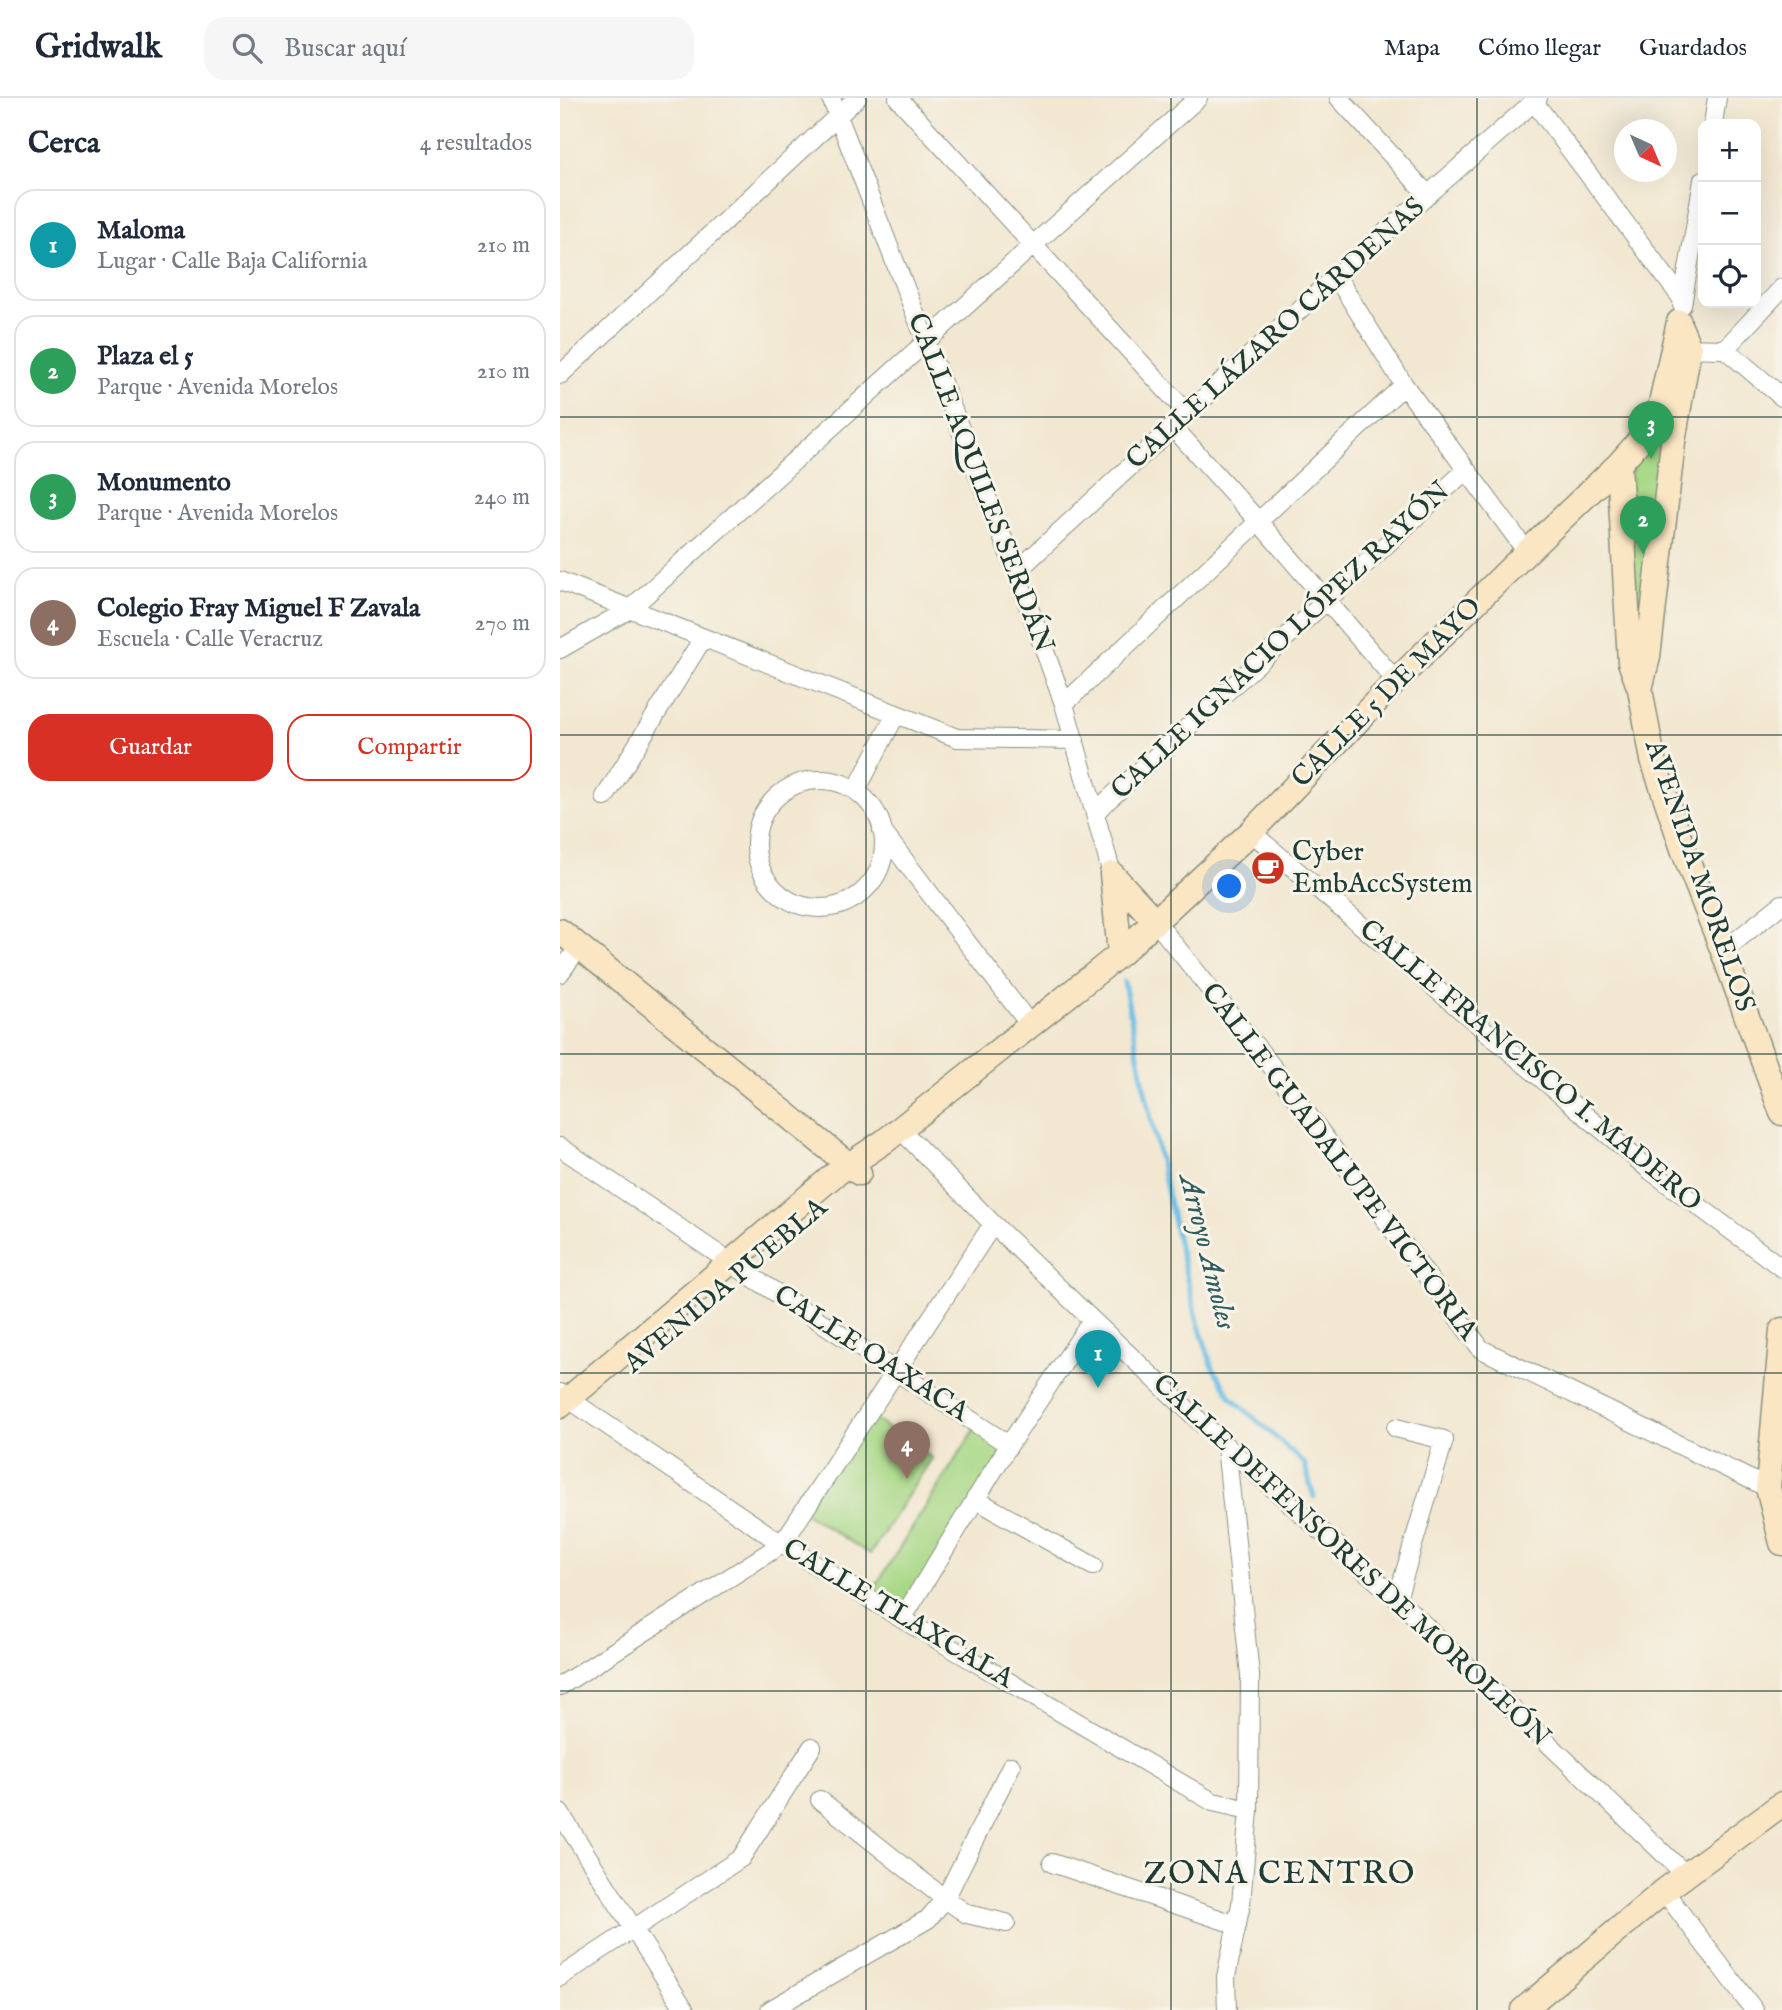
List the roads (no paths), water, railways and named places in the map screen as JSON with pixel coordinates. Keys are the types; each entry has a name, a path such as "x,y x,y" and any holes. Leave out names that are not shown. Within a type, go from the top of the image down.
{"street":[{"name":"CALLE AQUILES SERDÁN","path":"831,98 1016,572 1064,704 1112,874 1120,954"},
{"path":"560,375 857,98"},
{"path":"898,98 1188,414"},
{"path":"560,649 630,609 1198,98"},
{"path":"1339,98 1428,194"},
{"path":"1714,119 1717,98"},
{"path":"1536,100 1681,311"},
{"name":"CALLE LÁZARO CÁRDENAS","path":"1016,572 1336,276 1536,100"},
{"path":"1703,182 1681,311 1680,348 1725,349 1782,397"},
{"path":"1336,276 1404,385 1527,552"},
{"path":"1725,349 1782,288"},
{"name":"CALLE 5 DE MAYO","path":"1156,922 1251,832 1396,681 1619,464 1641,439 1659,412 1680,348"},
{"name":"AVENIDA MORELOS","path":"1680,348 1673,442 1648,657 1640,689 1653,760 1684,852 1782,1112"},
{"path":"1064,704 1404,385"},
{"path":"1173,427 1396,681"},
{"path":"1641,439 1657,432 1673,442"},
{"path":"1619,464 1630,662 1640,689"},
{"name":"CALLE IGNACIO LÓPEZ RAYÓN","path":"1095,812 1466,470"},
{"path":"560,581 957,738 1075,740"},
{"path":"605,797 703,638"},
{"path":"856,791 895,714"},
{"path":"882,831 884,853 880,870 871,886 851,903 820,909 799,904 782,894 768,880 758,860 755,842 759,819 771,799 789,786 807,780 837,782 856,791 874,812 882,831 1030,1025"},
{"name":"CALLE FRANCISCO I. MADERO","path":"1251,832 1651,1171 1782,1268"},
{"name":"CALLE AQUILES SERDÁN","path":"1112,874 1156,922"},
{"path":"1723,951 1782,904"},
{"name":"AVENIDA PUEBLA","path":"560,1424 567,1401 737,1266 892,1135 1120,954 1156,922"},
{"name":"CALLE GUADALUPE VICTORIA","path":"1156,922 1274,1069 1481,1349 1768,1488"},
{"path":"560,973 569,939 854,1169"},
{"name":"CALLE DEFENSORES DE MOROLEÓN","path":"892,1135 993,1224 1226,1446 1397,1599 1685,1874"},
{"name":"CALLE OAXACA","path":"560,1147 1009,1445"},
{"path":"560,1686 782,1544 993,1224"},
{"path":"902,1619 1009,1445 1092,1320"},
{"path":"1782,1330 1768,1488 1782,1544"},
{"name":"CALLE TLAXCALA","path":"567,1401 782,1544 902,1619 1213,1802 1249,1810"},
{"path":"1396,1428 1444,1440 1397,1599"},
{"path":"1226,1446 1250,1675 1249,1810 1241,1904 1226,1977 1227,2010"},
{"path":"975,1499 1093,1566"},
{"path":"560,1977 741,1858 812,1747"},
{"path":"770,2010 928,1919 945,1899 1011,1766"},
{"path":"820,1800 967,1914 1006,1923"},
{"path":"1523,2010 1685,1874 1782,1804"},
{"path":"560,1813 685,2010"},
{"path":"1052,1863 1237,1925"},
{"path":"1664,1891 1754,2010"}],"waterway":[{"name":"Arroyo Amoles","path":"1124,982 1179,1246 1212,1366 1231,1397 1304,1463 1314,1497"}],"place":[{"name":"Monumento","path":"1651,459"},
{"name":"Plaza el 5","path":"1643,554"},
{"name":"Cyber EmbAccSystem","path":"1268,868"},
{"name":"Maloma","path":"1098,1388"},
{"name":"Colegio Fray Miguel F Zavala","path":"907,1479"}],"district":[{"name":"ZONA CENTRO","path":"1280,1874"}]}
